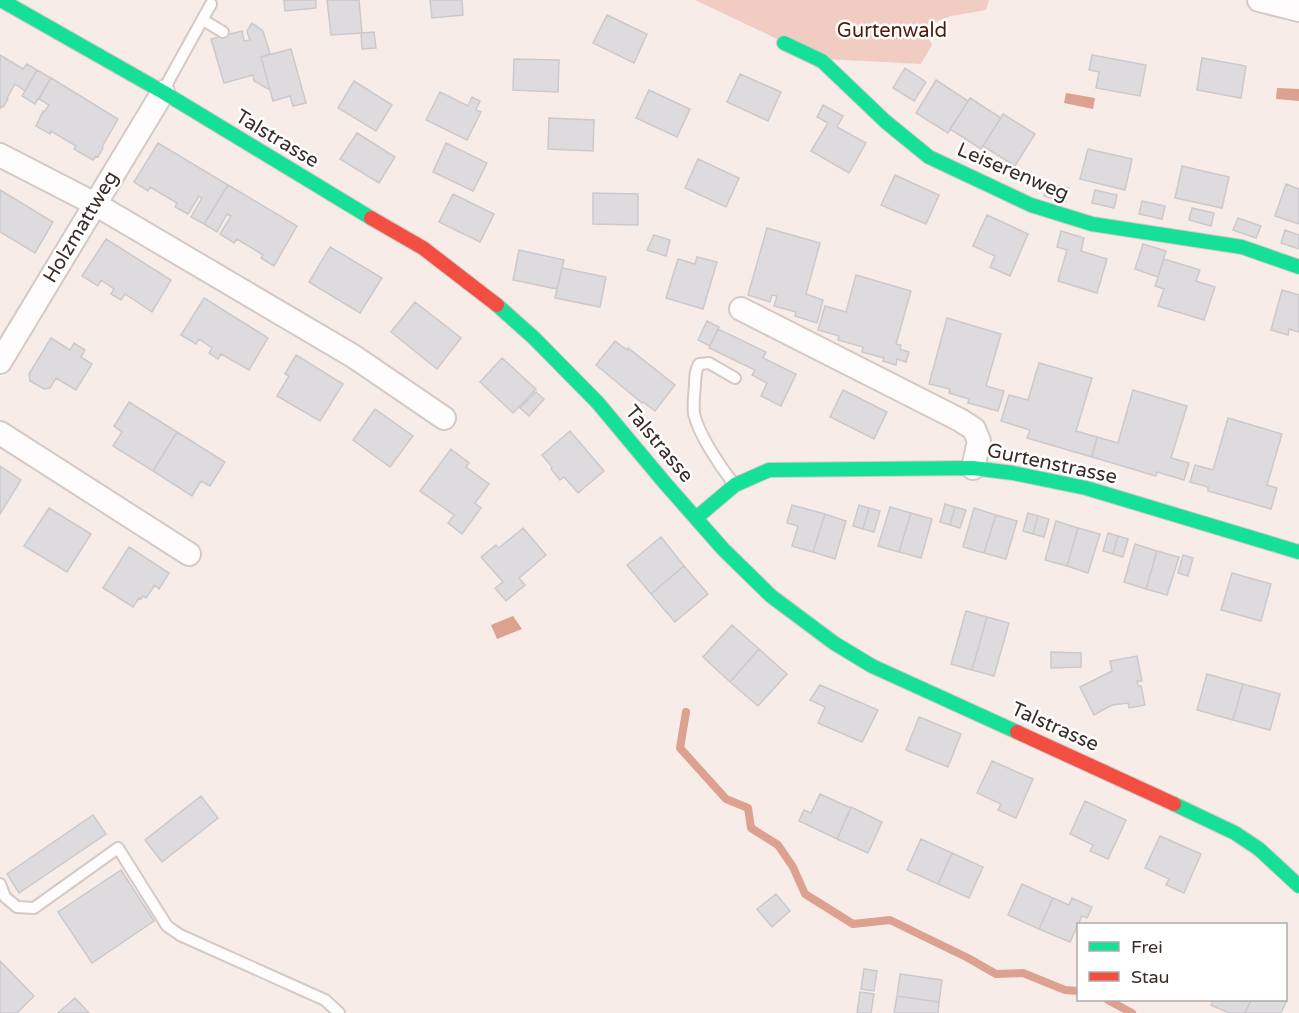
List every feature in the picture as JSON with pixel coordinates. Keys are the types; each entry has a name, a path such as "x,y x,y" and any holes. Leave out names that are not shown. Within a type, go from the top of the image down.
{"street":[{"name":"Talstrasse","path":"1,0 163,92 423,248 491,300 534,338 598,403 723,549 771,596 834,643 872,666 1160,795 1235,833 1259,849 1299,886"},
{"path":"1259,0 1299,10"},
{"name":"Leiserenweg","path":"784,43 822,62 886,122 929,157 1031,205 1092,224 1242,247 1299,267"},
{"name":"Holzmattweg","path":"0,362 163,92"},
{"path":"0,155 95,204 353,356 444,418"},
{"path":"741,309 974,429 979,441 973,468"},
{"path":"0,433 189,554"},
{"name":"Gurtenstrasse","path":"696,518 735,485 769,470 973,468 1013,473 1086,488 1299,552"}],"lane":[{"path":"163,92 211,4"},
{"path":"202,20 224,32"},
{"path":"735,378 709,363 699,364 695,371 694,399 694,414 700,431 722,469 735,485"},
{"path":"0,884 5,897 17,907 34,908 118,848 167,926 180,935 325,1000 339,1013"}],"green space":[{"name":"Gurtenwald","path":"695,0 989,0 986,10 951,16 923,27 932,45 921,64 825,59"}],"shaded area":[{"path":"1277,88 1299,89 1299,101 1276,99"},
{"path":"1066,93 1095,98 1093,109 1064,103"},
{"path":"513,616 522,629 497,639 491,625"}],"building":[{"path":"284,0 316,0 316,8 285,11"},
{"path":"327,0 359,0 362,33 331,35"},
{"path":"430,0 462,0 463,15 432,18"},
{"path":"607,15 647,34 634,63 593,43"},
{"path":"252,23 263,31 270,54 261,57 270,90 254,81 253,75 224,83 211,39 242,31 244,41 250,40 247,31"},
{"path":"374,32 376,48 362,49 361,33"},
{"path":"291,49 306,103 293,106 290,96 273,101 261,57"},
{"path":"0,55 23,69 27,64 37,70 25,91 15,84 0,109"},
{"path":"1092,55 1146,65 1140,96 1096,88 1099,72 1089,70"},
{"path":"1202,58 1246,66 1241,98 1197,90"},
{"path":"514,59 559,60 558,92 513,90"},
{"path":"905,68 926,82 914,101 893,88"},
{"path":"37,70 51,78 35,104 22,96"},
{"path":"740,74 781,92 768,121 727,102"},
{"path":"51,78 118,119 98,157 96,156 93,160 74,149 76,146 51,131 50,134 36,126 43,111 49,105 39,99"},
{"path":"936,80 968,101 948,133 916,113"},
{"path":"354,81 392,105 376,131 338,108"},
{"path":"649,90 690,109 677,137 636,118"},
{"path":"440,92 468,106 472,97 480,101 476,110 481,112 467,140 426,120"},
{"path":"970,98 1001,118 981,149 950,129"},
{"path":"823,105 843,116 837,127 866,143 849,173 811,151 828,123 817,117"},
{"path":"1003,114 1035,134 1015,166 983,146"},
{"path":"549,118 594,120 593,151 548,149"},
{"path":"357,133 395,157 379,183 340,159"},
{"path":"158,143 228,185 204,224 191,217 202,198 199,196 188,214 175,207 177,203 150,187 148,191 134,182"},
{"path":"446,143 487,163 473,191 433,172"},
{"path":"1088,149 1132,159 1125,190 1080,179"},
{"path":"698,159 739,178 726,207 685,188"},
{"path":"1182,166 1229,177 1222,208 1175,198"},
{"path":"895,175 939,195 926,224 881,205"},
{"path":"1047,183 1069,188 1066,202 1044,196"},
{"path":"1286,184 1299,189 1299,224 1275,216"},
{"path":"228,185 297,226 274,266 261,258 263,255 237,239 234,243 220,234 231,216 227,214 217,232 204,224"},
{"path":"0,190 53,222 35,253 0,232"},
{"path":"1095,190 1117,195 1114,208 1092,203"},
{"path":"593,193 638,194 638,225 593,224"},
{"path":"453,194 494,214 480,242 439,222"},
{"path":"1142,201 1165,206 1162,219 1139,214"},
{"path":"1192,208 1214,213 1211,226 1189,220"},
{"path":"987,215 1028,234 1010,276 990,267 995,256 973,246"},
{"path":"1238,218 1261,226 1256,238 1233,230"},
{"path":"767,228 820,243 806,294 823,300 817,323 795,316 796,312 774,306 777,296 772,295 770,302 748,295"},
{"path":"1285,230 1299,235 1299,249 1281,243"},
{"path":"1061,231 1084,238 1081,251 1107,259 1097,293 1058,281 1067,250 1057,247"},
{"path":"654,235 670,240 666,256 647,250"},
{"path":"106,239 171,280 152,312 125,294 121,300 111,294 114,289 101,280 98,286 82,276"},
{"path":"1143,244 1166,251 1158,277 1135,269"},
{"path":"330,247 382,278 360,313 309,282"},
{"path":"519,250 564,260 557,289 513,280"},
{"path":"697,257 717,262 703,309 666,298 678,259 695,264"},
{"path":"1164,259 1200,270 1196,281 1215,287 1204,320 1158,306 1164,289 1155,286"},
{"path":"562,268 606,277 600,307 555,298"},
{"path":"856,275 911,291 896,344 901,345 900,349 909,352 906,362 897,359 896,365 883,361 884,358 862,352 863,347 838,340 839,336 818,330 825,306 846,312"},
{"path":"1282,290 1299,295 1299,332 1289,329 1288,335 1271,330"},
{"path":"204,298 268,338 249,370 221,354 218,359 209,353 212,348 199,339 196,344 181,335"},
{"path":"415,302 461,338 437,369 391,332"},
{"path":"947,318 1001,334 986,386 1004,391 998,411 968,403 969,399 949,393 950,389 929,384"},
{"path":"707,321 719,327 710,346 698,340"},
{"path":"718,329 766,352 763,358 796,374 781,406 761,396 767,383 752,375 755,370 709,348"},
{"path":"51,338 70,350 74,343 85,350 81,357 92,364 76,390 56,378 50,388 44,389 30,381 29,374"},
{"path":"615,341 627,350 628,348 675,385 655,411 596,365"},
{"path":"296,355 343,384 320,421 277,396 289,376 285,374"},
{"path":"502,358 536,389 513,413 480,382"},
{"path":"1039,363 1092,378 1076,431 1097,437 1092,457 1027,438 1030,430 1001,421 1009,395 1028,400"},
{"path":"843,390 887,412 874,439 830,417"},
{"path":"1133,390 1187,406 1171,458 1189,463 1184,480 1157,472 1156,476 1092,457 1097,437 1118,443"},
{"path":"536,392 544,399 529,416 520,408"},
{"path":"129,402 177,432 153,471 113,446 122,432 114,426"},
{"path":"375,409 413,436 390,467 353,440"},
{"path":"1228,418 1282,434 1267,485 1277,488 1271,509 1208,491 1208,487 1190,482 1195,465 1213,470"},
{"path":"570,431 604,471 578,493 564,477 560,480 542,455"},
{"path":"177,432 225,462 210,486 201,481 192,496 153,471"},
{"path":"451,449 469,463 466,467 489,484 475,503 481,508 462,534 448,523 454,515 420,491"},
{"path":"0,466 21,480 0,514"},
{"path":"945,504 955,507 950,525 940,522"},
{"path":"792,505 825,514 813,552 792,546 798,526 787,523"},
{"path":"859,505 869,508 863,529 853,526"},
{"path":"890,507 911,513 899,552 878,546"},
{"path":"955,507 966,510 960,528 950,525"},
{"path":"49,508 91,534 67,572 24,546"},
{"path":"869,508 880,511 874,532 863,529"},
{"path":"974,508 996,515 984,553 963,547"},
{"path":"911,513 932,519 921,558 899,552"},
{"path":"1028,513 1038,516 1033,534 1023,531"},
{"path":"825,514 846,521 835,559 813,552"},
{"path":"996,515 1017,521 1006,559 984,553"},
{"path":"1038,516 1049,519 1044,537 1033,534"},
{"path":"1056,521 1078,528 1067,566 1045,560"},
{"path":"523,528 546,555 519,578 525,585 506,601 495,588 503,582 481,557 496,545 499,548"},
{"path":"1078,528 1100,534 1088,573 1067,566"},
{"path":"1108,533 1118,536 1113,554 1103,551"},
{"path":"1118,536 1128,539 1123,557 1113,554"},
{"path":"661,537 684,566 651,594 627,565"},
{"path":"1135,544 1157,551 1146,589 1124,582"},
{"path":"129,547 169,573 159,589 155,585 146,598 143,596 139,598 133,607 103,588"},
{"path":"1157,551 1179,557 1167,595 1146,589"},
{"path":"1183,555 1193,558 1188,576 1178,573"},
{"path":"684,566 708,594 675,622 651,594"},
{"path":"1232,573 1271,584 1261,621 1221,610"},
{"path":"966,611 987,617 972,670 951,664"},
{"path":"987,617 1009,623 994,676 972,670"},
{"path":"732,625 759,649 730,682 703,657"},
{"path":"759,649 787,674 758,706 730,682"},
{"path":"1051,652 1081,653 1081,667 1051,668"},
{"path":"1137,656 1142,681 1137,681 1138,686 1141,686 1145,705 1129,708 1128,703 1112,705 1094,715 1080,687 1112,671 1110,661"},
{"path":"1207,674 1243,684 1233,720 1197,710"},
{"path":"1243,684 1280,694 1270,730 1233,720"},
{"path":"820,685 878,710 862,742 818,723 825,707 810,700"},
{"path":"919,717 961,734 948,767 906,750"},
{"path":"992,761 1033,779 1016,818 998,810 1001,804 977,793"},
{"path":"820,794 851,808 837,839 799,821 804,810 811,813"},
{"path":"201,796 218,818 162,862 145,840"},
{"path":"1085,801 1126,820 1108,859 1090,851 1093,845 1070,834"},
{"path":"851,807 882,822 868,853 837,839"},
{"path":"93,815 106,834 19,893 7,874"},
{"path":"1160,836 1201,854 1184,893 1166,885 1169,879 1145,868"},
{"path":"921,839 952,853 938,884 907,870"},
{"path":"952,853 983,867 969,898 938,884"},
{"path":"121,870 154,921 92,963 58,912"},
{"path":"1022,884 1053,898 1039,929 1008,915"},
{"path":"776,894 790,911 772,927 757,909"},
{"path":"1053,898 1069,905 1072,898 1092,907 1087,918 1082,916 1077,923 1070,942 1039,929"},
{"path":"0,961 34,996 17,1013 0,1013"},
{"path":"864,969 877,971 874,991 861,989"},
{"path":"900,974 942,980 939,1002 897,996"},
{"path":"860,992 874,994 871,1013 857,1013"},
{"path":"897,996 939,1002 938,1013 894,1013"},
{"path":"75,998 89,1013 58,1013"},
{"path":"1213,1001 1251,1001 1245,1013 1229,1013 1211,1005"},
{"path":"1251,1001 1286,1002 1281,1013 1245,1013"}],"waterway":[{"path":"686,712 680,748 726,799 748,808 751,828 778,845 793,867 805,894 853,924 890,920 996,974 1023,973 1065,990 1077,991"},
{"path":"1110,1001 1132,1013"}],"traffic: fast":[{"path":"1,0 163,92 371,218"},
{"path":"784,43 822,61 886,122 929,157 1031,205 1092,224 1242,247 1299,267"},
{"path":"497,305 534,338 598,403 723,549 771,596 834,643 872,666 1017,732"},
{"path":"696,518 735,485 769,470 973,468 1013,473 1086,488 1299,552"},
{"path":"1174,804 1235,833 1259,849 1299,886"}],"traffic: jam":[{"path":"371,218 423,248 497,305"},
{"path":"1017,732 1174,804"}]}
